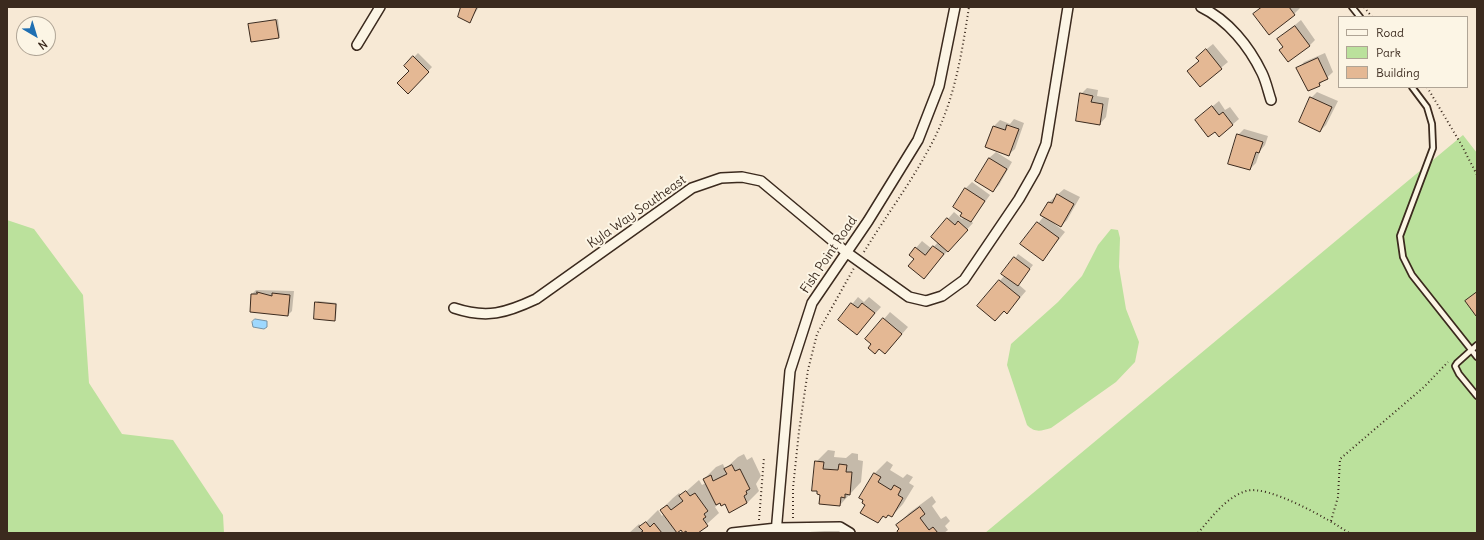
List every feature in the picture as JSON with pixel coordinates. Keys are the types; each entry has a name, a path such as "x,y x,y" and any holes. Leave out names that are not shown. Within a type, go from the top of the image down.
{"street":[{"path":"357,45 380,7"},
{"name":"Fish Point Road","path":"777,530 790,370 812,303 918,140 939,86 955,7"},
{"name":"Kyla Way Southeast","path":"454,308 470,313 494,314 515,309 536,299 692,188 721,178 742,177 761,181 846,252 909,297 926,301 942,296 964,280 1019,198 1035,171 1046,144 1051,104 1064,39 1068,7"},
{"path":"1201,7 1217,15 1245,45 1263,74 1271,100"},
{"path":"732,533 758,530 840,527 850,533"}],"lane":[{"path":"1352,7 1359,16"},
{"path":"1413,88 1427,107 1432,124 1433,148 1400,236 1403,257 1412,275 1477,357"},
{"path":"1477,345 1457,363 1456,369 1477,396"}],"path":[{"path":"1364,7 1371,16"},
{"path":"1427,88 1461,144 1477,175"},
{"path":"1331,520 1338,497 1340,459 1424,387 1451,359"},
{"path":"758,530 764,457"},
{"path":"1198,533 1224,504 1238,494 1252,490 1277,496 1331,520 1349,533"}],"green space":[{"path":"1463,135 1477,153 1477,533 985,533"},
{"path":"7,220 34,229 83,295 89,383 122,434 173,440 223,515 224,533 7,533"},
{"path":"1111,229 1118,230 1120,238 1119,267 1126,309 1139,342 1135,362 1116,382 1051,428 1035,430 1027,425 1007,365 1011,344 1058,302 1082,276 1098,245"}],"water":[{"path":"255,319 267,321 267,327 264,329 253,327 252,322"}],"building":[{"path":"461,7 477,7 470,23 458,17"},
{"path":"1262,7 1289,7 1295,15 1269,35 1253,14"},
{"path":"276,20 279,38 251,42 248,24"},
{"path":"1295,26 1310,46 1288,62 1279,50 1283,47 1277,39"},
{"path":"1206,49 1222,69 1200,87 1187,71 1199,61 1196,58"},
{"path":"413,56 429,72 408,94 397,83 409,71 404,66"},
{"path":"1318,58 1328,79 1319,83 1320,86 1308,91 1296,68"},
{"path":"1080,93 1093,96 1091,102 1103,104 1100,125 1076,121"},
{"path":"1310,97 1332,107 1320,132 1299,122"},
{"path":"1212,106 1219,115 1223,112 1233,125 1219,137 1215,132 1208,137 1195,120"},
{"path":"1007,125 1019,129 1009,156 985,147 993,126 1005,130"},
{"path":"1237,134 1263,142 1259,153 1256,152 1250,170 1228,164"},
{"path":"989,158 1007,169 993,192 975,181"},
{"path":"965,188 985,201 971,222 960,216 962,213 953,207"},
{"path":"1057,194 1074,204 1061,227 1040,215 1048,202 1052,203"},
{"path":"947,218 955,225 958,221 968,230 948,252 931,237"},
{"path":"1037,222 1059,238 1043,261 1020,244"},
{"path":"933,246 944,254 924,279 908,266 914,259 909,255 915,247 925,255"},
{"path":"1014,257 1030,269 1018,286 1001,274"},
{"path":"999,280 1020,297 1007,314 1004,311 995,321 977,306"},
{"path":"257,292 272,296 272,293 290,295 288,316 250,312 251,294 257,294"},
{"path":"1477,292 1477,316 1476,316 1465,301"},
{"path":"315,302 336,304 335,321 314,319"},
{"path":"851,303 858,308 862,303 875,313 857,335 838,320"},
{"path":"883,318 902,334 885,354 879,349 875,354 868,348 871,344 865,339"},
{"path":"815,461 824,462 823,469 838,470 839,464 847,465 846,472 852,472 850,495 845,494 845,498 841,497 840,506 819,504 820,495 817,494 817,491 812,491"},
{"path":"732,465 735,471 740,469 750,489 746,491 747,494 744,496 747,503 729,513 725,504 721,506 720,503 716,505 703,479 711,475 713,481 727,474 724,469"},
{"path":"874,473 881,477 878,482 891,490 894,485 901,489 898,495 903,498 892,517 888,515 886,518 883,516 878,523 860,513 865,505 862,503 863,500 859,498"},
{"path":"686,491 690,496 695,493 708,511 704,514 706,517 703,519 708,526 698,533 687,533 686,531 683,533 681,530 677,533 660,510 667,505 671,510 683,501 679,496"},
{"path":"920,507 925,514 920,518 929,530 933,527 938,533 898,533 897,531 899,529 896,525"},
{"path":"646,522 650,527 654,523 662,533 640,533 643,531 639,527"}]}
